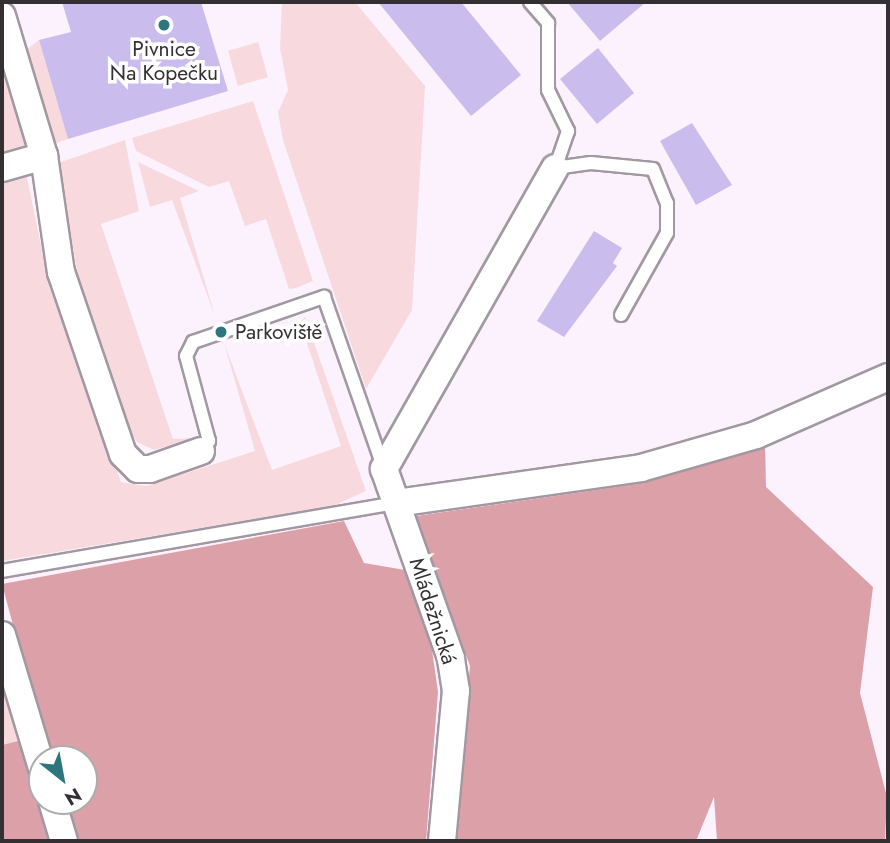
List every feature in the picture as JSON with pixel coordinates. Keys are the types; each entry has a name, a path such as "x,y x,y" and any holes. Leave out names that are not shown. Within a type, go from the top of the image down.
{"street":[{"path":"2,16 44,156 61,272 122,454 138,469 150,469 201,451"},
{"path":"2,168 44,156"},
{"path":"384,469 555,169"},
{"path":"396,503 640,468 756,435 888,377"},
{"name":"Mládežnická","path":"384,469 452,657 456,691 442,841"},
{"path":"2,635 35,745"},
{"path":"56,815 64,841"}],"lane":[{"path":"530,2 548,23 548,90 568,131 555,169 591,163 653,169 660,179 667,233 621,315"},
{"name":"Mládežnická","path":"201,451 209,441 186,356 193,342 324,297 384,469"},
{"path":"2,571 396,503"}],"shaded area":[{"path":"282,2 355,2 425,86 412,310 366,389 283,140 278,112 288,90 280,48"},
{"path":"39,40 68,139 54,144 26,50"},
{"path":"258,42 268,77 238,86 228,51"},
{"path":"2,69 26,148 8,155 2,154"},
{"path":"253,101 313,281 296,288 289,289 266,219 245,226 229,181 209,187 136,151 132,138"},
{"path":"125,140 139,211 101,224 173,439 196,438 154,450 137,442 129,429 78,275 58,163"},
{"path":"138,162 199,191 180,198 215,316 172,200 150,207"},
{"path":"26,173 50,289 121,482 146,486 255,451 224,343 272,470 341,446 300,322 305,317 366,491 333,506 2,561 2,180"},
{"path":"765,441 766,487 873,587 860,693 887,797 885,841 717,841 714,797 696,841 454,841 470,666 416,516 644,483"},
{"path":"344,521 364,563 405,570 430,636 438,692 426,841 74,841 66,815 98,815 98,745 45,745 2,584"},
{"path":"2,673 22,740 2,745"},
{"path":"22,740 28,760 28,815 45,815 53,841 2,841 2,745"}],"building":[{"path":"62,2 201,2 228,91 68,139 39,40 71,32"},
{"path":"378,2 461,2 521,75 471,116"},
{"path":"567,2 646,2 600,41"},
{"path":"598,48 634,93 597,124 560,79"},
{"path":"692,123 732,185 696,205 660,141"},
{"path":"594,231 622,248 613,263 617,266 564,337 537,321"}],"place":[{"name":"Pivnice Na Kopečku","path":"164,25"},
{"name":"Parkoviště","path":"221,332"}]}
